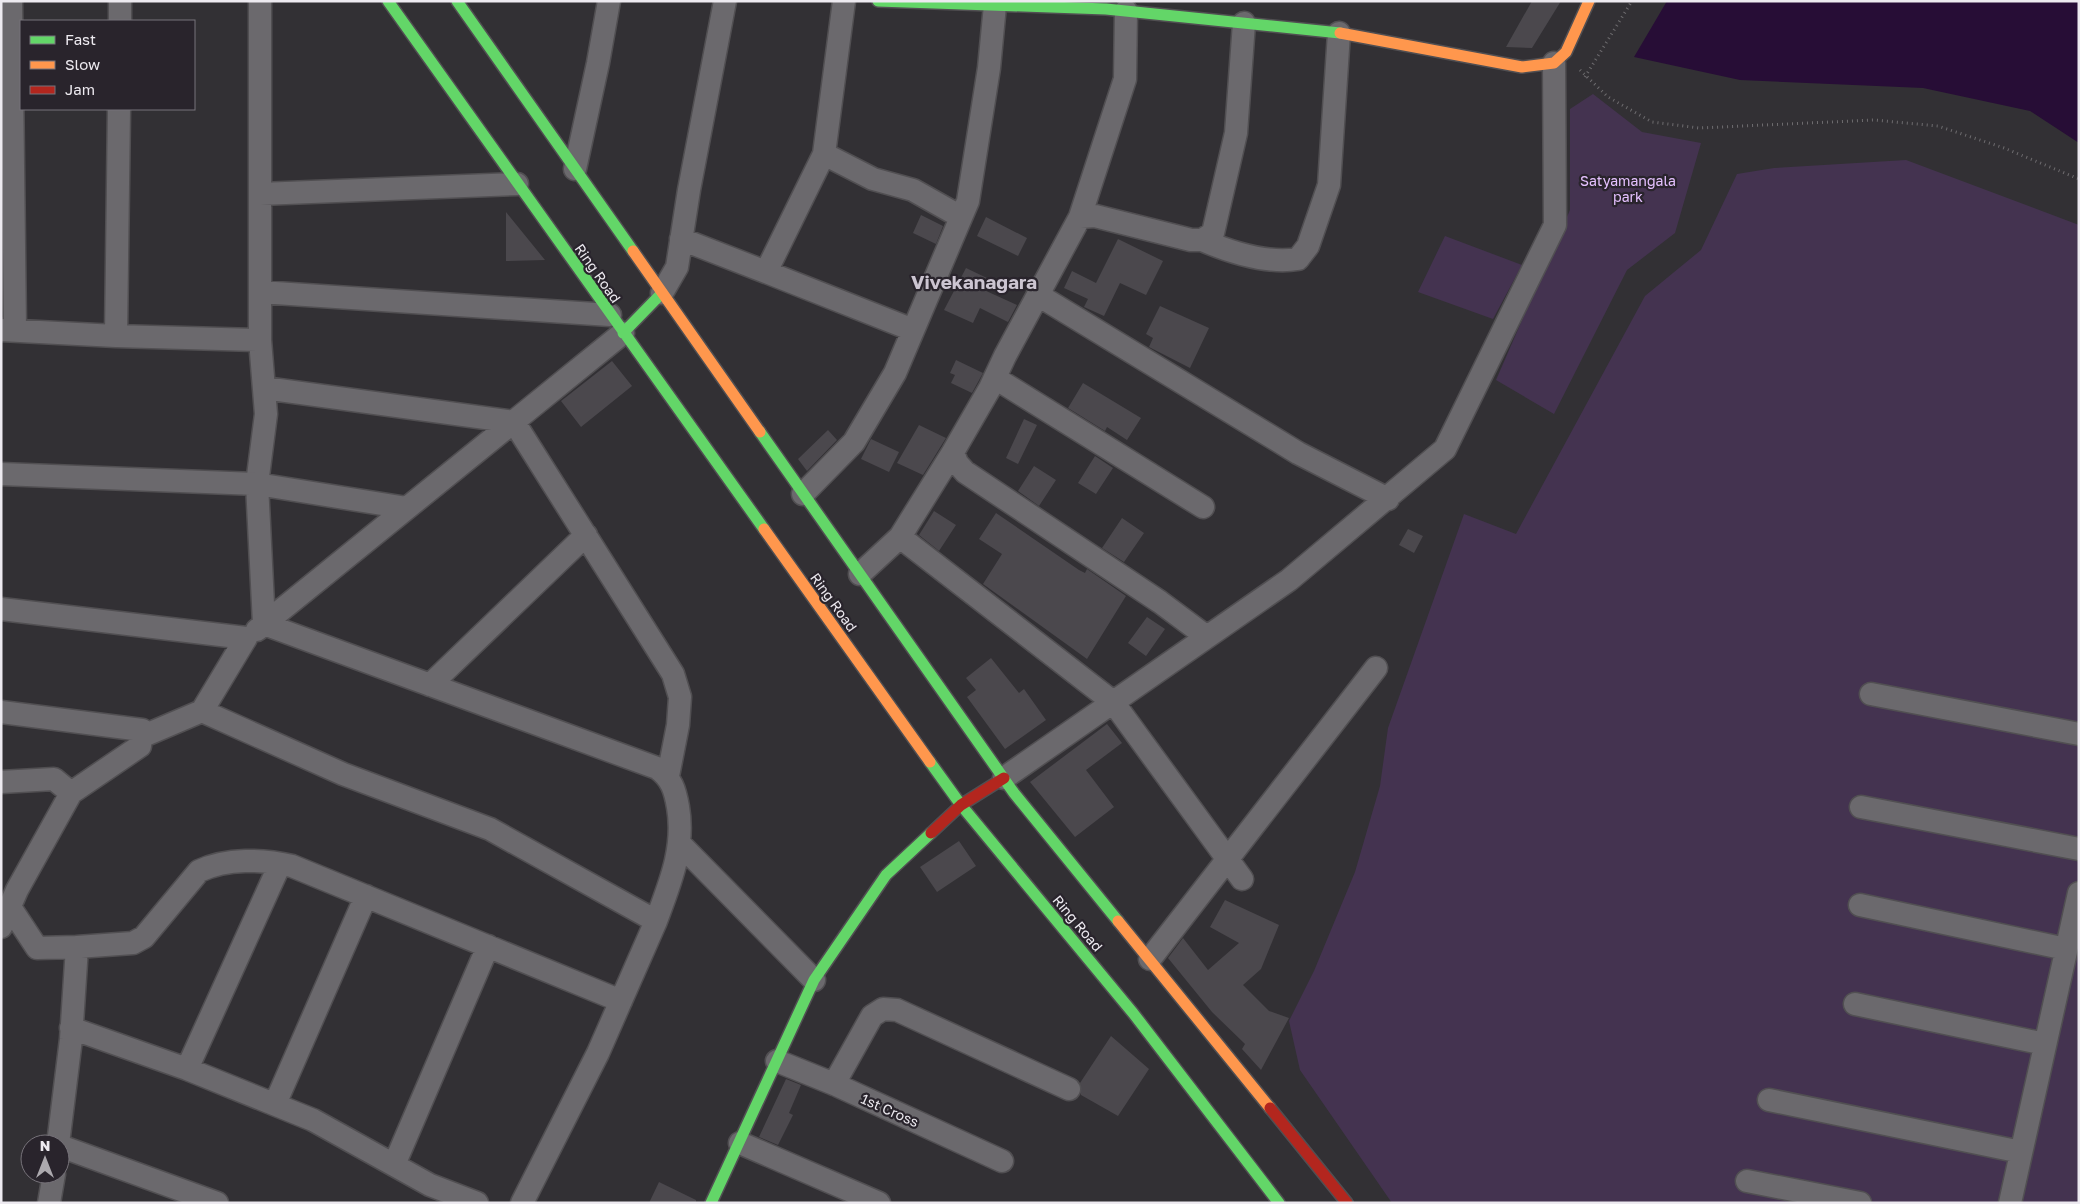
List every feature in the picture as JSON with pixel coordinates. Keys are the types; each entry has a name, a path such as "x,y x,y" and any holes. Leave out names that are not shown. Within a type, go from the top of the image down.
{"main road":[{"name":"Ring Road","path":"388,1 961,805 1133,1013 1279,1203"},
{"path":"457,1 1004,778 1347,1203"},
{"path":"878,1 1126,11 1244,23 1338,33 1522,67 1560,57 1590,1"},
{"path":"623,333 662,293"},
{"path":"711,1203 814,980 886,875 961,805 1004,778"}],"street":[{"path":"11,1 8,330 116,336 260,340"},
{"path":"120,1 120,20"},
{"path":"260,1 260,340 266,414 256,484 264,624"},
{"path":"575,170 609,1"},
{"path":"662,293 677,267 725,1"},
{"path":"766,272 824,154 844,1"},
{"path":"803,494 854,442 895,373 968,201 989,68 995,5"},
{"path":"860,574 900,537 953,452 995,378 1080,217 1125,79 1126,11"},
{"path":"1202,240 1213,233 1236,133 1244,23"},
{"path":"1080,217 1095,216 1191,240 1202,240 1221,248 1247,255 1286,261 1298,259 1308,246 1329,185 1338,33"},
{"path":"1004,778 1289,580 1388,499 1445,449 1556,225 1560,57"},
{"path":"116,336 119,110"},
{"path":"824,154 873,179 913,190 961,217"},
{"path":"260,194 517,184"},
{"path":"681,239 913,330"},
{"path":"260,292 610,315"},
{"path":"1038,295 1298,453 1388,499"},
{"path":"141,737 202,711 246,638 623,333"},
{"path":"995,378 1203,507"},
{"path":"264,388 514,422 673,674 680,697 678,725 668,776"},
{"path":"953,452 957,463 965,472 1160,602 1207,637"},
{"path":"1,474 256,484 407,508"},
{"path":"430,685 586,535"},
{"path":"900,537 1113,702 1242,880"},
{"path":"1,609 246,638"},
{"path":"264,624 657,768 668,776 675,789 682,826 681,845 656,921 598,1053 522,1203"},
{"path":"1150,960 1227,858 1376,668"},
{"path":"1871,694 2079,734"},
{"path":"202,711 343,774 490,829 656,921"},
{"path":"1,712 142,730 140,746 71,793 7,903 37,948 133,943 144,937 199,871 212,865 227,863 280,864 366,896 621,1001"},
{"path":"1,782 54,778 71,793"},
{"path":"1861,807 2079,849"},
{"path":"681,845 814,980"},
{"path":"187,1068 280,864"},
{"path":"2010,1203 2079,893"},
{"path":"275,1104 366,896"},
{"path":"1860,905 2066,949"},
{"path":"394,1165 488,946"},
{"path":"60,1134 77,947"},
{"path":"1855,1004 2045,1044"},
{"path":"834,1084 872,1016 883,1008 897,1010 1069,1088"},
{"path":"71,1028 187,1068 313,1120 430,1185 477,1203"},
{"name":"1st Cross","path":"776,1061 834,1084 1002,1161"},
{"path":"1769,1100 2021,1152"},
{"path":"740,1143 879,1203"},
{"path":"70,1149 217,1203"},
{"path":"1747,1181 1860,1203"},
{"path":"50,1203 53,1184"}],"path":[{"path":"1585,77 1632,1"},
{"path":"1560,57 1608,97 1652,122 1699,128 1874,120 1938,126 2004,148 2079,179"}],"green space":[{"name":"Satyamangala park","path":"1593,94 1642,132 1701,143 1675,233 1627,270 1554,414 1496,380 1570,210 1570,109"},
{"path":"1906,160 2079,225 2079,1203 1392,1203 1300,1070 1289,1021 1314,971 1355,872 1380,786 1388,728 1464,514 1516,534 1645,296 1701,250 1737,174 1774,168"},
{"path":"1445,236 1522,265 1493,319 1418,292"}],"shaded area":[{"path":"1667,1 2079,1 2079,143 2030,111 1923,88 1740,80 1634,57"}],"building":[{"path":"1532,1 1561,1 1532,48 1506,47"},
{"path":"506,212 545,260 506,261"},
{"path":"921,215 943,226 936,244 913,233"},
{"path":"986,217 1027,238 1018,256 977,236"},
{"path":"1118,239 1163,261 1146,295 1120,283 1104,316 1084,307 1088,299 1064,288 1072,271 1096,283"},
{"path":"966,268 989,279 984,290 1017,305 1008,322 980,308 973,323 944,310"},
{"path":"1160,306 1209,328 1190,368 1149,347 1153,338 1146,334"},
{"path":"956,360 983,373 972,393 951,383 955,375 950,373"},
{"path":"612,361 632,386 581,427 561,401"},
{"path":"1083,383 1141,418 1127,440 1107,427 1105,431 1068,408"},
{"path":"1024,419 1037,425 1018,464 1006,458"},
{"path":"919,425 946,438 923,475 897,463"},
{"path":"828,430 837,440 807,471 798,459"},
{"path":"871,439 899,452 889,472 861,459"},
{"path":"1095,456 1113,468 1096,494 1078,483"},
{"path":"1034,466 1056,480 1039,506 1018,491"},
{"path":"934,511 956,525 939,551 919,535"},
{"path":"996,513 1079,570 1085,573 1087,569 1126,596 1087,659 983,584 1002,554 979,539"},
{"path":"1122,518 1144,533 1124,562 1102,548"},
{"path":"1408,529 1423,536 1414,553 1399,545"},
{"path":"1147,617 1165,629 1146,656 1128,643"},
{"path":"991,658 1019,693 1024,689 1046,720 1005,749 967,697 976,690 966,678"},
{"path":"1107,724 1122,743 1086,770 1114,807 1075,837 1030,782"},
{"path":"959,841 976,866 937,892 920,867"},
{"path":"1225,900 1279,925 1261,969 1243,985 1269,1011 1289,1018 1261,1070 1242,1049 1245,1044 1212,1012 1168,958 1183,938 1208,970 1239,943 1210,927"},
{"path":"1111,1036 1149,1069 1118,1116 1081,1095 1080,1083"},
{"path":"786,1079 801,1085 789,1113 793,1115 778,1145 759,1137"},
{"path":"659,1182 696,1200 696,1203 649,1203"}],"traffic: fast":[{"path":"388,1 764,529"},
{"path":"457,1 633,251"},
{"path":"878,1 1106,9 1340,33"},
{"path":"623,333 662,293"},
{"path":"760,432 1014,793 1118,921"},
{"path":"930,762 961,805 1133,1013 1279,1203"},
{"path":"711,1203 814,980 886,875 931,833"}],"traffic: slow":[{"path":"1340,33 1522,67 1554,63 1566,52 1589,1"},
{"path":"633,251 760,432"},
{"path":"764,529 930,762"},
{"path":"1118,921 1270,1108"}],"traffic: jam":[{"path":"931,833 961,805 1004,778"},
{"path":"1270,1108 1347,1203"}],"district":[{"name":"Vivekanagara","path":"974,281"}]}
